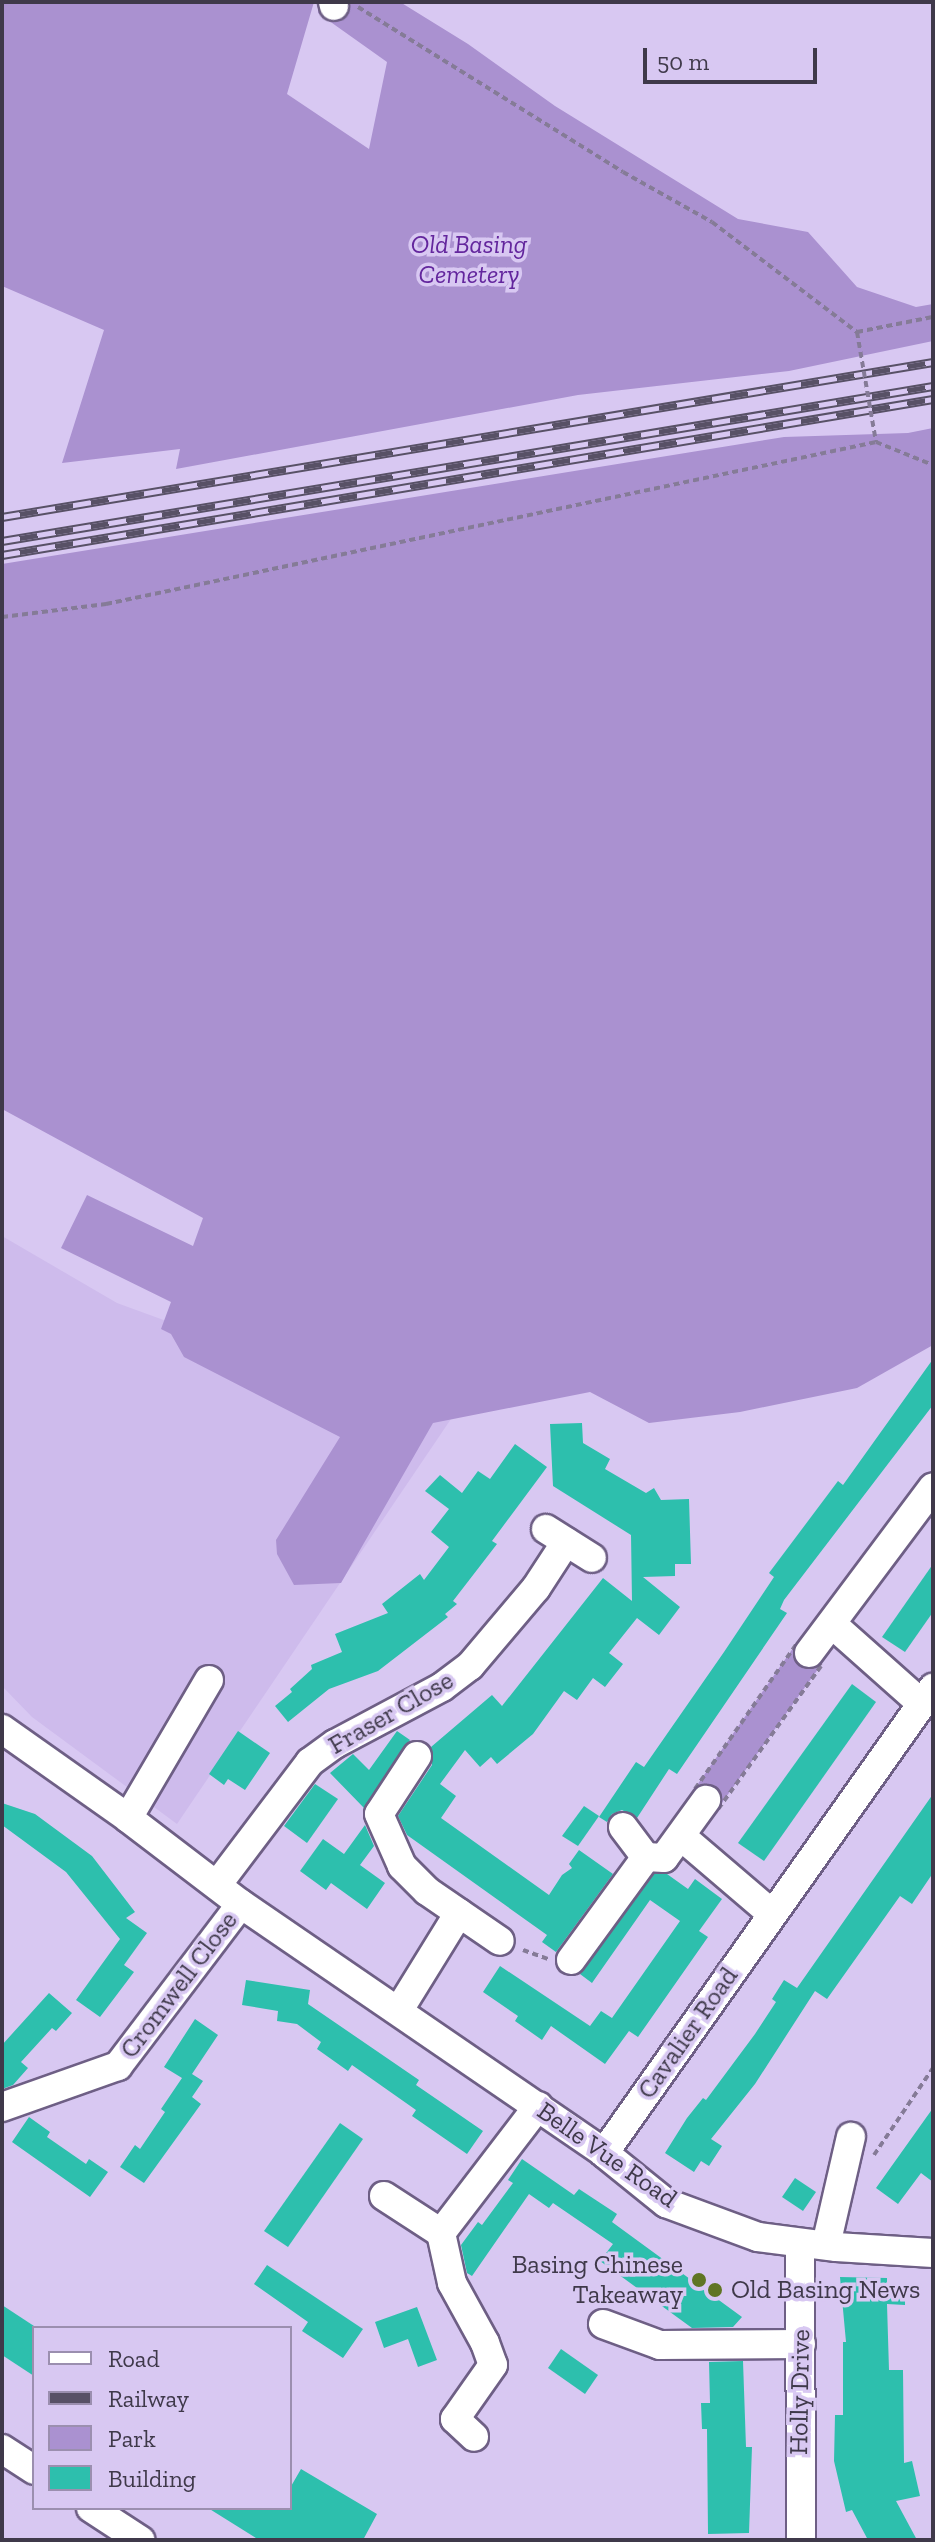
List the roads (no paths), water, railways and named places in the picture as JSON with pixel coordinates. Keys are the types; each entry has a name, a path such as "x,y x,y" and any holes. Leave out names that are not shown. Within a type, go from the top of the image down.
{"street":[{"path":"809,1653 933,1487"},
{"name":"Fraser Close","path":"217,1885 310,1762 335,1744 442,1687 470,1666 536,1588 556,1536 592,1558"},
{"path":"832,1624 927,1696"},
{"path":"128,1818 209,1680"},
{"name":"Cavalier Road","path":"604,2153 927,1696"},
{"name":"Belle Vue Road","path":"2,1729 128,1818 241,1904 604,2153 666,2203 758,2237 933,2253"},
{"path":"417,1756 379,1814 402,1866 427,1891 500,1941"},
{"path":"571,1960 655,1857 682,1837 706,1800"},
{"path":"623,1827 655,1857"},
{"path":"682,1837 771,1913"},
{"name":"Cromwell Close","path":"2,2107 118,2066 241,1904"},
{"path":"399,2010 459,1913"},
{"path":"443,2246 538,2106"},
{"name":"Holly Drive","path":"801,2540 801,2344 813,2244 851,2137"},
{"path":"384,2196 443,2246 452,2283 485,2343 493,2365 491,2388 455,2419 474,2437"},
{"path":"603,2324 660,2345 801,2344"},
{"path":"2,2449 32,2469"},
{"path":"94,2510 140,2540"}],"railway":[{"path":"2,517 933,362"},
{"path":"2,541 933,386"},
{"path":"2,555 933,399"}],"place":[{"name":"Basing Chinese Takeaway","path":"699,2280"},
{"name":"Old Basing News","path":"715,2290"}],"park label":[{"name":"Old Basing Cemetery","path":"469,260"}]}
